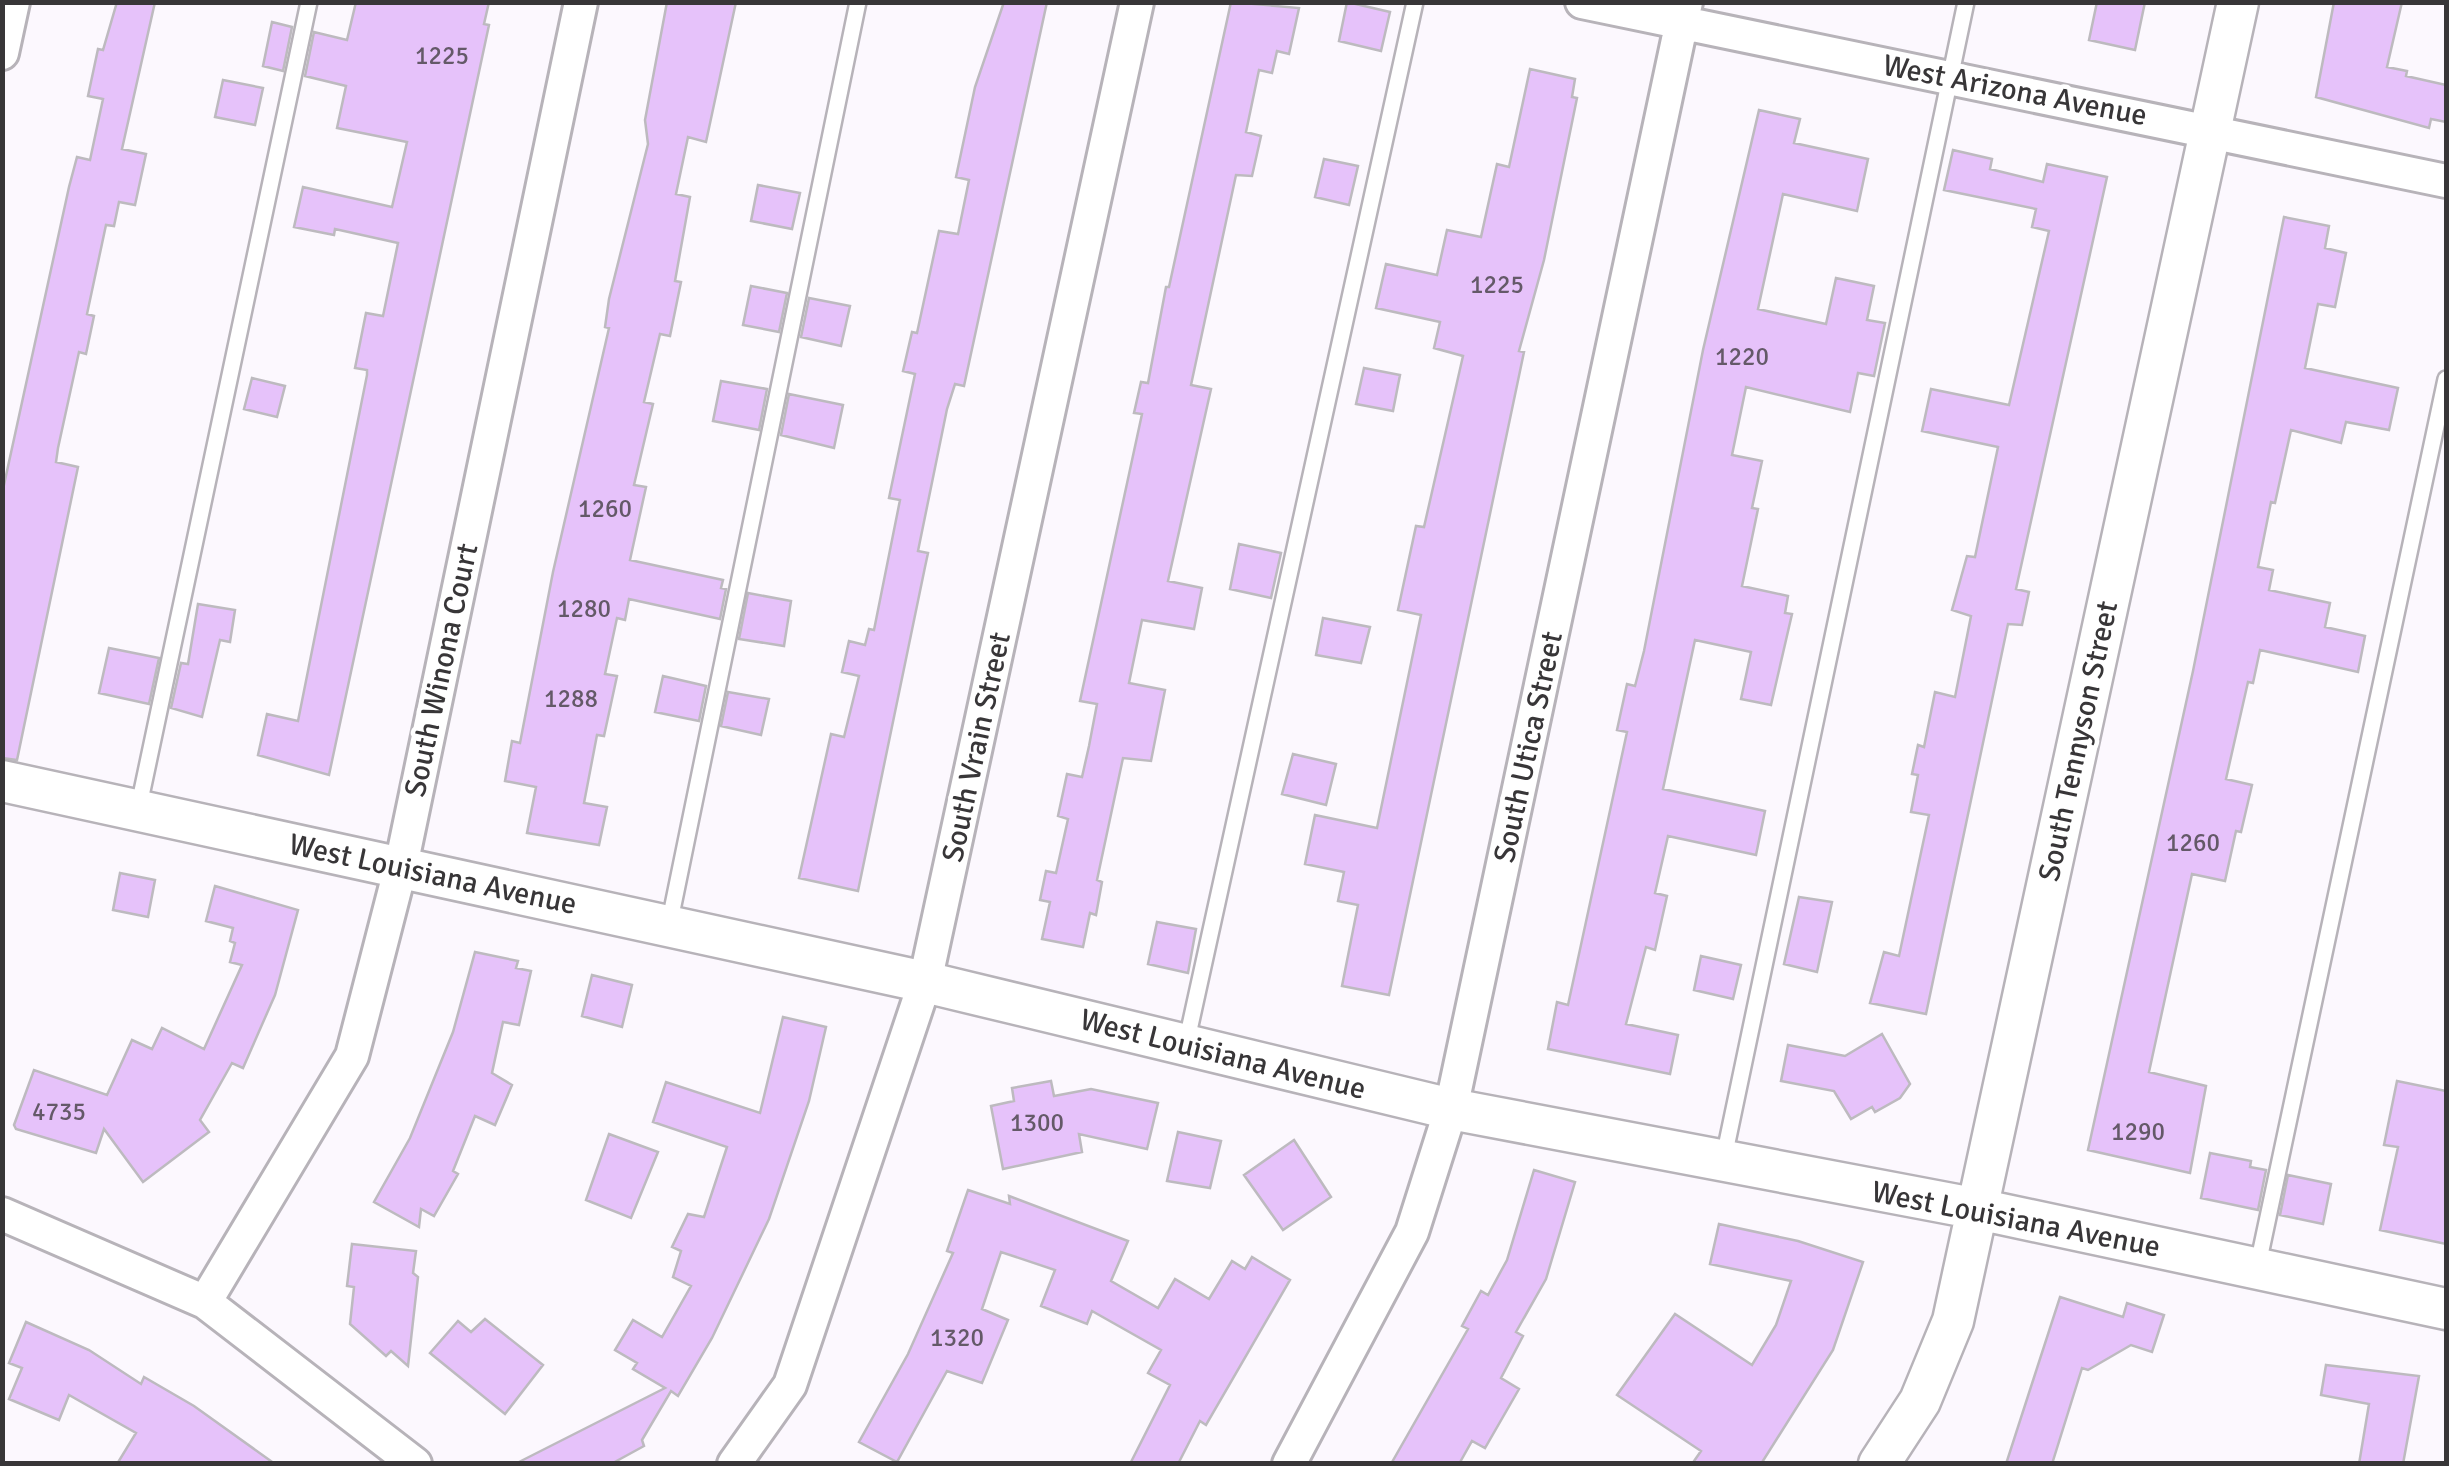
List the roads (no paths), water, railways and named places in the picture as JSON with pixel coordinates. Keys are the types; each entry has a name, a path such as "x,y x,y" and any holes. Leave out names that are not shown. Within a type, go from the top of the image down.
{"street":[{"path":"2,53 14,2"},
{"name":"South Winona Court","path":"205,1302 352,1056 400,866 581,2"},
{"name":"South Vrain Street","path":"734,1464 790,1385 925,982 1137,2"},
{"name":"West Arizona Avenue","path":"1582,2 1684,13 1950,77 2446,180"},
{"name":"South Tennyson Street","path":"1878,1464 1920,1401 1953,1321 2238,2"},
{"name":"South Utica Street","path":"1289,1464 1412,1232 1451,1110 1684,13"},
{"name":"West Louisiana Avenue","path":"2,781 925,982 1451,1110 1978,1209 2446,1309"},
{"path":"2,1214 205,1302 415,1464"}],"lane":[{"path":"138,810 309,2"},
{"path":"668,925 858,2"},
{"path":"1186,1045 1415,2"},
{"path":"1723,1161 1966,2"},
{"path":"2257,1268 2446,378"}]}
